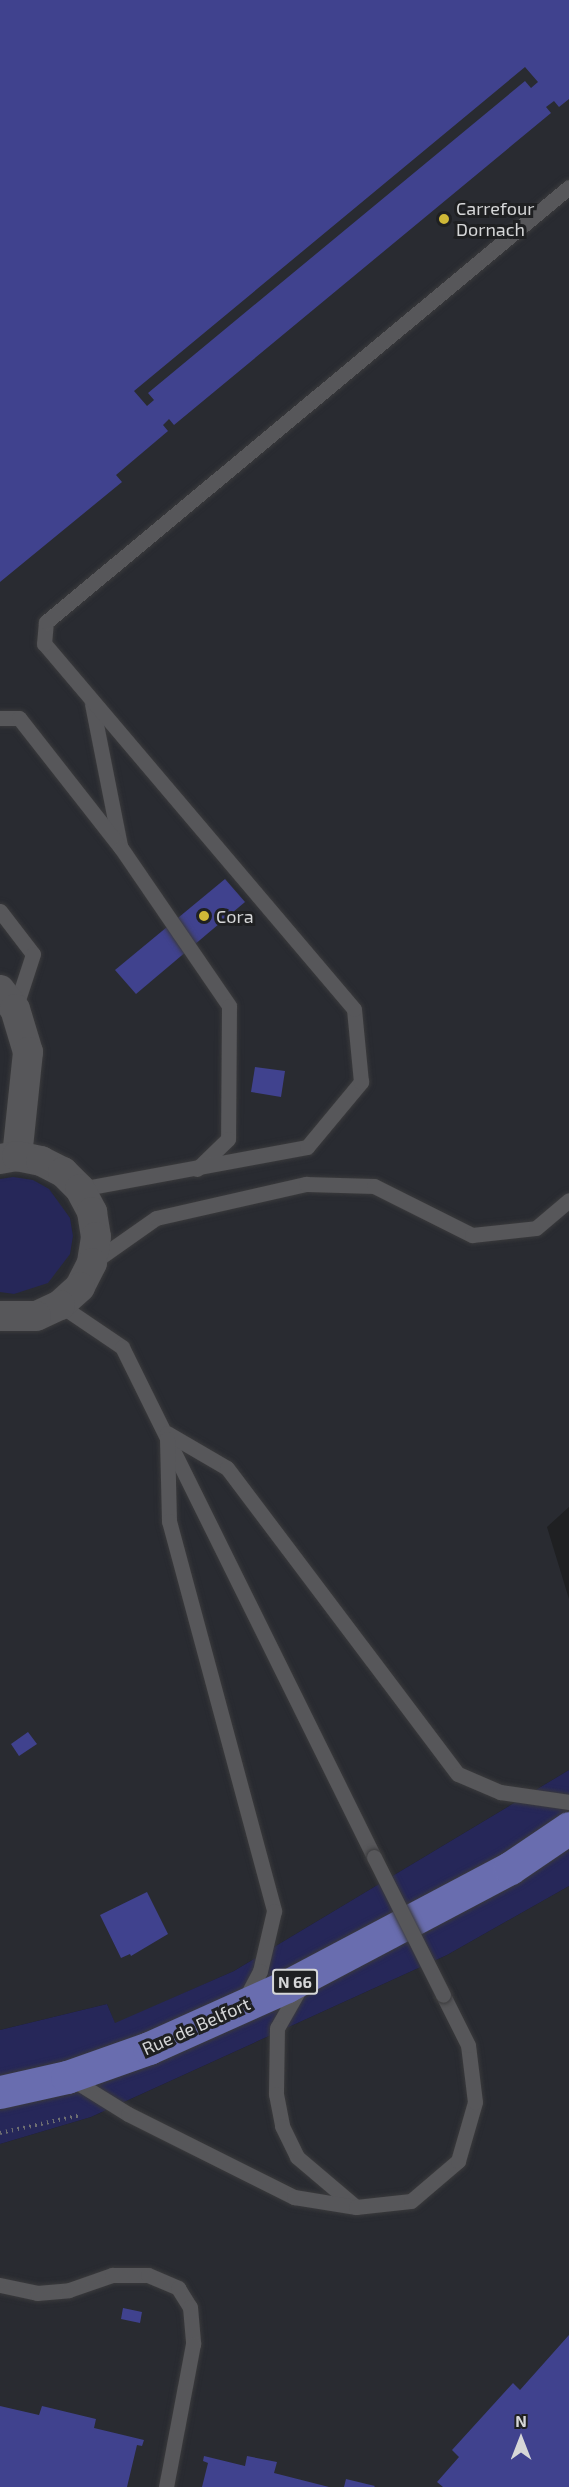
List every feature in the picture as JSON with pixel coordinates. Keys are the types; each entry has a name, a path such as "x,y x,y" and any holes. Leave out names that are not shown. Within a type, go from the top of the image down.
{"main road":[{"name":"Rue de Belfort","path":"0,2092 67,2077 149,2048 305,1977 510,1869 569,1828"}],"street":[{"path":"0,1316 36,1316 60,1305 80,1287 92,1263 96,1238 92,1212 80,1190 63,1172 41,1161 8,1158 28,1052 7,999"}],"lane":[{"path":"80,1190 196,1170 307,1147 361,1082 354,1009 44,644 46,622 569,187"},
{"path":"92,701 120,848"},
{"path":"0,718 19,718 120,848 230,1006 228,1139 196,1170"},
{"path":"0,911 33,954 7,999"},
{"path":"92,1263 156,1218 306,1184 374,1186 472,1235 536,1228 569,1200"},
{"path":"60,1305 122,1347 167,1433 468,2045 475,2102 458,2161 411,2201 356,2206 294,2197 116,2107 67,2077"},
{"path":"167,1433 227,1468 458,1774 500,1792 569,1802"},
{"path":"167,1433 169,1521 274,1911 260,1971 241,2006"},
{"path":"305,1977 277,2028 276,2094 282,2126 297,2157 356,2206"},
{"path":"0,2285 37,2293 69,2290 112,2276 148,2275 178,2288 190,2307 193,2344 166,2487"}],"path":[{"path":"0,2133 75,2115 106,2114 116,2107"}],"shaded area":[{"path":"0,0 569,0 569,1507 547,1527 569,1599 569,1770 234,1971 115,2024 107,2004 0,2030"},
{"path":"13,1177 33,1180 49,1189 70,1218 73,1236 70,1254 48,1283 14,1294 0,1292 0,1179"},
{"path":"569,1770 569,1886 447,1955 91,2117 0,2144 0,2030 107,2004 115,2023 234,1971"},
{"path":"569,1886 569,2487 0,2487 0,2144 91,2117 447,1955"}],"building":[{"path":"0,0 569,0 569,99 559,107 554,101 546,107 551,113 174,425 169,419 163,425 168,431 116,475 122,482 0,582","holes":["525,67 538,82 531,88 525,81 148,393 154,400 147,406 134,391"]},
{"path":"225,879 245,902 136,994 115,970"},
{"path":"255,1067 285,1071 281,1097 251,1092"},
{"path":"28,1732 37,1744 19,1756 11,1744"},
{"path":"147,1892 168,1934 131,1956 130,1954 121,1958 100,1915"},
{"path":"123,2308 142,2312 140,2323 121,2319"},
{"path":"569,2335 569,2487 443,2487 437,2482 459,2457 452,2450 513,2383 520,2390"},
{"path":"0,2406 39,2415 42,2406 96,2419 94,2428 144,2440 142,2446 137,2445 127,2487 0,2487"},
{"path":"204,2456 245,2466 247,2456 277,2462 274,2473 329,2487 202,2487 208,2463 203,2461"},
{"path":"346,2479 375,2486 344,2487"}],"place":[{"name":"Carrefour Dornach","path":"444,219"},
{"name":"Cora","path":"204,916"}]}
